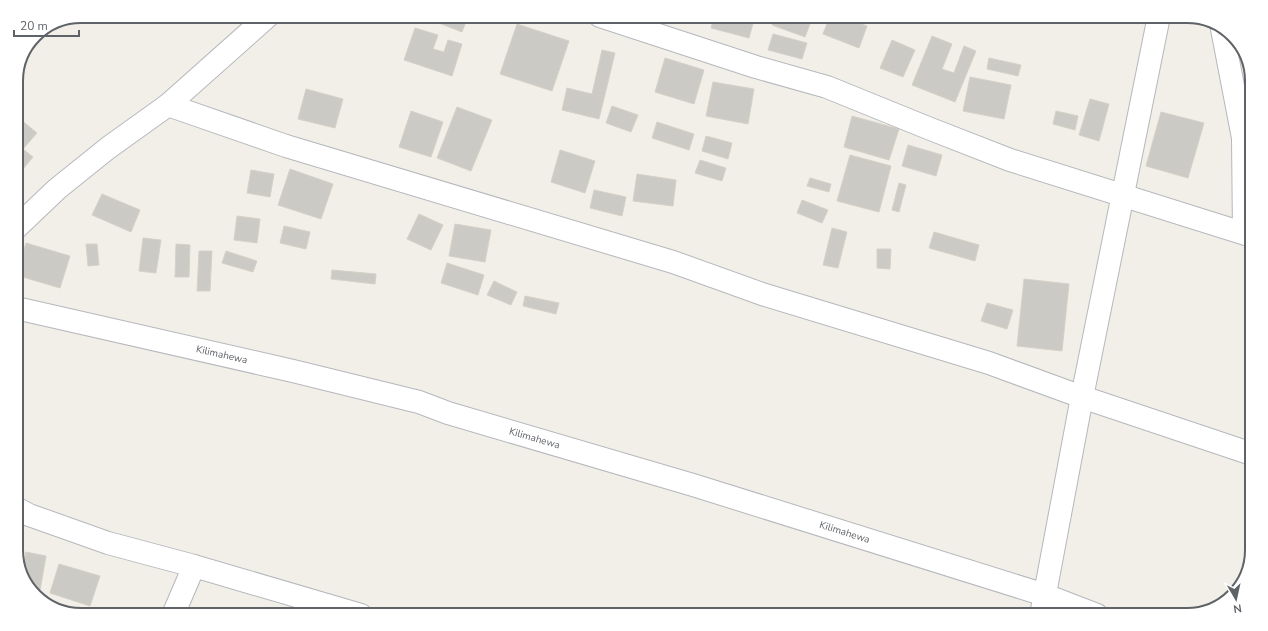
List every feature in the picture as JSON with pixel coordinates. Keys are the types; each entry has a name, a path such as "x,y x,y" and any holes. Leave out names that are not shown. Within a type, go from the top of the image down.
{"street":[{"path":"23,221 57,189 108,148 168,105 260,23"},
{"path":"621,23 756,67 827,86 1010,160 1122,194 1176,213 1245,234"},
{"path":"1043,605 1082,397 1157,23"},
{"path":"1223,37 1243,138 1245,177"},
{"path":"168,105 286,146 673,262 777,298 989,363 1082,397 1245,452"},
{"name":"Kilimahewa","path":"23,310 293,371 419,402 448,413 693,485 1043,605 1059,608"},
{"path":"23,512 29,516 108,543 194,566 337,608"},
{"path":"176,608 194,566"}],"building":[{"path":"439,23 465,23 462,32"},
{"path":"712,23 753,23 749,38 711,28"},
{"path":"773,23 810,23 805,37 772,25"},
{"path":"827,23 859,23 867,26 859,48 823,34"},
{"path":"517,24 569,41 552,91 500,74"},
{"path":"415,28 438,35 433,49 444,52 448,40 462,44 452,76 404,60"},
{"path":"773,34 807,43 802,59 768,50"},
{"path":"932,36 952,44 942,69 954,73 964,46 976,51 955,102 912,85"},
{"path":"892,40 915,50 903,77 880,68"},
{"path":"602,50 615,53 599,119 562,110 567,88 592,94"},
{"path":"665,58 704,70 694,104 655,92"},
{"path":"989,58 1021,65 1018,76 987,69"},
{"path":"970,77 1011,85 1004,119 963,111"},
{"path":"713,82 754,89 748,124 706,116"},
{"path":"306,89 343,99 335,128 298,119"},
{"path":"1090,99 1109,104 1099,141 1079,135"},
{"path":"612,106 638,115 631,132 606,123"},
{"path":"457,107 492,120 471,171 437,158"},
{"path":"411,111 443,122 431,157 399,147"},
{"path":"1056,111 1078,116 1075,130 1053,124"},
{"path":"1161,112 1204,123 1188,178 1146,166"},
{"path":"852,116 899,129 889,160 844,147"},
{"path":"23,121 37,133 23,149"},
{"path":"657,122 694,134 689,150 652,138"},
{"path":"706,136 732,143 728,159 702,151"},
{"path":"908,145 942,155 936,176 902,166"},
{"path":"23,149 33,157 23,169"},
{"path":"560,150 595,161 585,193 551,182"},
{"path":"850,155 891,166 879,212 837,201"},
{"path":"700,160 726,168 722,181 695,173"},
{"path":"290,169 333,184 321,219 278,205"},
{"path":"251,170 274,174 270,197 247,193"},
{"path":"637,174 676,180 673,206 633,201"},
{"path":"810,178 831,184 829,192 807,186"},
{"path":"899,183 906,185 899,212 892,210"},
{"path":"594,190 626,197 622,216 590,208"},
{"path":"102,194 140,210 131,232 92,215"},
{"path":"802,200 828,210 822,223 797,213"},
{"path":"419,214 443,225 431,250 407,239"},
{"path":"237,216 260,219 257,243 234,240"},
{"path":"455,224 491,230 485,262 449,256"},
{"path":"284,226 310,232 306,249 280,243"},
{"path":"832,228 847,232 838,268 823,265"},
{"path":"934,232 979,245 975,261 929,248"},
{"path":"143,238 161,240 156,273 139,271"},
{"path":"26,243 70,256 60,288 23,277 23,253"},
{"path":"86,244 97,244 99,265 88,266"},
{"path":"176,244 190,245 189,277 175,277"},
{"path":"877,249 891,249 890,269 877,268"},
{"path":"199,251 212,251 210,291 197,291"},
{"path":"226,251 257,261 253,272 222,263"},
{"path":"447,263 484,275 478,295 441,283"},
{"path":"332,270 376,274 375,284 331,279"},
{"path":"1024,279 1069,284 1062,351 1017,346"},
{"path":"494,281 517,292 511,305 487,295"},
{"path":"525,296 559,303 556,314 523,306"},
{"path":"987,303 1013,310 1007,329 981,321"},
{"path":"26,552 46,556 40,590 29,575 24,561"},
{"path":"59,564 100,576 90,606 50,593"}]}
